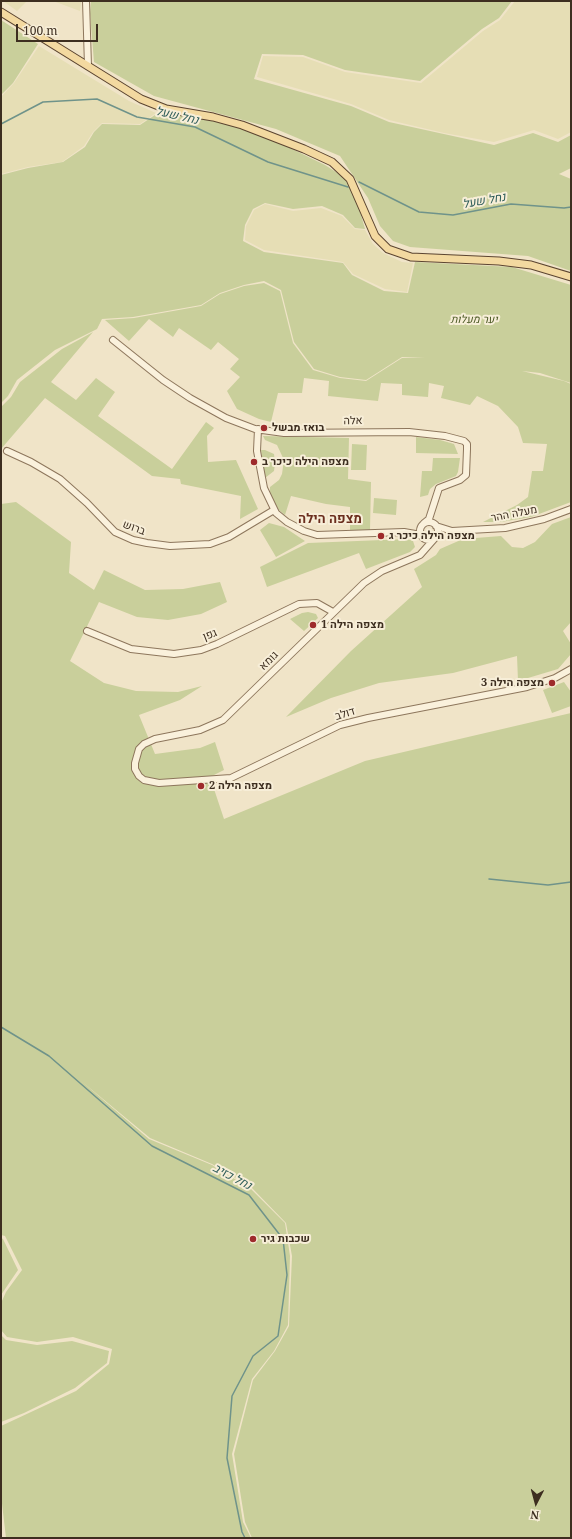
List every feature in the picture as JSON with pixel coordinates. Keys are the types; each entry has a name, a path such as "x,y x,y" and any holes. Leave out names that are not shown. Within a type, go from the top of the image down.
{"main road":[{"path":"1,12 141,99 166,109 213,117 242,125 304,148 332,162 350,179 375,236 388,249 402,255 436,259 499,261 531,265 571,277"}],"street":[{"path":"86,1 88,66"},
{"name":"אלה","path":"113,340 163,380 190,398 226,418 258,429 284,433 390,431 433,434 457,438 467,444 466,475 460,480 439,488 429,519 423,524"},
{"path":"258,429 257,451 262,481 268,499 274,510 291,525 317,535 404,532 429,540 436,537"},
{"name":"ברוש","path":"7,452 31,462 60,479 87,503 115,532 133,540 178,547 210,544 229,538 274,510"},
{"name":"אלה","path":"434,506 435,525"},
{"name":"מעלה ההר","path":"436,537 458,531 510,527 544,519 571,509"},
{"path":"404,532 423,524 435,525 436,537 420,555"},
{"path":"420,555 424,549 420,529 423,524"},
{"name":"מעלה ההר","path":"435,525 458,531"},
{"name":"גומא","path":"135,769 136,755 139,750 149,741 200,730 223,720 333,612 372,577 420,555"},
{"name":"גפן","path":"87,631 131,649 174,654 201,650 217,644 299,604 317,603 333,612"},
{"name":"דולב","path":"135,769 144,780 159,784 231,778 340,725 368,718 527,688 555,678 571,669"}],"shaded area":[{"path":"3,1 27,1 17,11"},
{"path":"53,1 81,1 80,11"},
{"path":"515,1 571,1 571,132 558,139 534,130 494,142 444,133 389,120 351,104 257,77 263,56 303,57 345,72 421,83 483,31 500,20"},
{"path":"39,46 129,101 156,113 140,124 102,123 93,132 84,146 62,162 28,167 1,174 1,97 14,83"},
{"path":"265,204 293,211 321,208 342,216 355,229 365,230 373,244 383,253 402,262 413,263 407,292 385,289 353,274 343,262 264,250 245,240 246,226 254,210"}],"green space":[{"path":"91,1 512,1 499,18 482,29 420,81 345,70 303,55 262,54 254,79 351,106 389,122 494,145 533,133 558,142 571,135 571,168 559,174 571,179 571,271 528,256 410,247 393,241 380,226 368,198 340,156 276,129 154,96 94,62 90,13"},
{"path":"1,20 38,44 13,83 1,95"},
{"name":"יער מעלות","path":"158,113 189,115 240,128 288,147 325,165 344,177 357,201 365,229 355,228 343,215 322,206 293,209 265,203 253,209 245,225 243,241 264,252 343,263 352,275 384,291 408,293 415,262 512,267 571,285 571,383 540,373 522,371 571,384 571,502 531,517 501,522 483,522 517,505 528,497 532,471 543,471 547,444 523,443 518,427 498,406 477,396 470,405 441,398 444,386 429,383 428,397 402,395 402,384 381,383 378,401 328,396 329,381 304,378 302,393 278,393 271,422 259,419 237,409 227,391 240,377 230,369 239,359 218,342 211,350 179,328 173,337 149,319 129,341 105,320 134,318 201,306 220,294 244,286 264,283 280,291 293,343 313,370 340,378 366,381 402,358 425,358 402,357 366,380 340,377 314,369 294,342 281,290 264,281 244,285 220,293 201,305 133,317 102,319 97,329 55,350 17,380 8,396 1,403 1,175 28,168 63,162 85,147 94,132 102,124 140,125"},
{"path":"93,332 51,382 76,400 96,378 115,392 98,416 172,469 206,422 214,428 207,436 208,462 236,460 258,509 240,519 241,496 181,484 180,479 152,476 45,398 1,449 1,407 11,397 20,382 62,349"},
{"path":"263,436 349,438 348,479 371,482 370,530 350,530 350,507 326,504 291,496 285,515 279,510 270,495 270,487 279,480 282,474 284,460 277,445 265,440"},
{"path":"416,437 440,440 454,444 458,454 416,453"},
{"path":"352,444 367,445 366,470 351,470"},
{"path":"261,450 274,454 275,463 274,471 265,478"},
{"path":"433,458 460,458 458,472 456,476 436,484 430,489 428,495 420,497 422,471 432,471"},
{"path":"374,498 397,500 396,515 373,513"},
{"path":"16,502 71,542 69,573 94,590 104,570 145,590 183,589 220,582 227,602 201,614 168,620 137,617 99,602 70,661 104,683 136,691 178,692 202,686 180,700 139,715 155,754 200,748 215,742 224,770 210,777 224,819 365,761 571,713 571,1538 252,1538 245,1522 234,1454 253,1380 275,1351 289,1326 292,1256 286,1223 252,1188 212,1164 150,1138 80,1080 149,1139 212,1165 251,1189 285,1223 290,1256 288,1325 274,1351 252,1379 232,1454 243,1522 251,1538 6,1538 1,1495 1,1426 76,1391 109,1364 112,1349 73,1337 37,1342 7,1337 1,1330 1,1303 6,1292 22,1270 5,1236 1,1235 1,504"},
{"path":"571,517 571,622 563,631 571,644 571,654 558,669 518,681 517,656 453,673 379,683 331,698 286,717 351,651 422,587 414,569 436,555 440,549 463,539 501,536 512,547 523,548 535,542 552,524"},
{"path":"269,523 284,527 305,541 276,557 260,530"},
{"path":"407,539 413,541 415,547 410,552 366,569 359,553 267,587 260,567 308,543"},
{"path":"308,612 316,614 318,618 304,631 290,619 302,613"},
{"path":"564,682 571,692 571,706 552,713 543,690"},
{"path":"1,1238 3,1239 18,1270 1,1295"},
{"path":"1,1335 6,1340 37,1345 72,1341 109,1351 107,1363 75,1388 24,1413 1,1422"}],"waterway":[{"name":"נחל שעל","path":"1,124 43,102 97,99 137,117 195,127 268,162 348,187"},
{"name":"נחל שעל","path":"359,182 419,212 453,215 511,204 564,208 571,207"},
{"path":"489,879 548,885 571,882"},
{"name":"נחל כזיב","path":"1,1027 49,1056 152,1146 249,1195 283,1239 287,1275 278,1336 253,1356 232,1396 227,1458 242,1532 245,1538"}],"place":[{"name":"בואז מבשל","path":"264,428"},
{"name":"מצפה הילה כיכר ב","path":"254,462"},
{"name":"מצפה הילה כיכר ג","path":"381,536"},
{"name":"מצפה הילה 1","path":"313,625"},
{"name":"מצפה הילה 3","path":"552,683"},
{"name":"מצפה הילה 2","path":"201,786"},
{"name":"שכבות גיר","path":"253,1239"}],"district":[{"name":"מצפה הילה","path":"330,519"}]}
